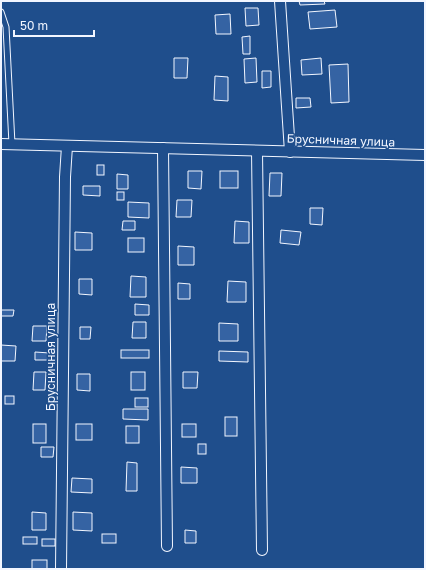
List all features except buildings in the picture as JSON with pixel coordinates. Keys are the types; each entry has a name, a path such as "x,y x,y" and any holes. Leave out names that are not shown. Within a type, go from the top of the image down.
{"street":[{"path":"280,1 290,152"},
{"name":"Брусничная улица","path":"1,144 425,155"},
{"name":"Брусничная улица","path":"61,569 65,177 67,146"},
{"path":"163,148 167,546"},
{"path":"257,151 262,550"}],"lane":[{"path":"1,12 6,27 12,144"}]}
